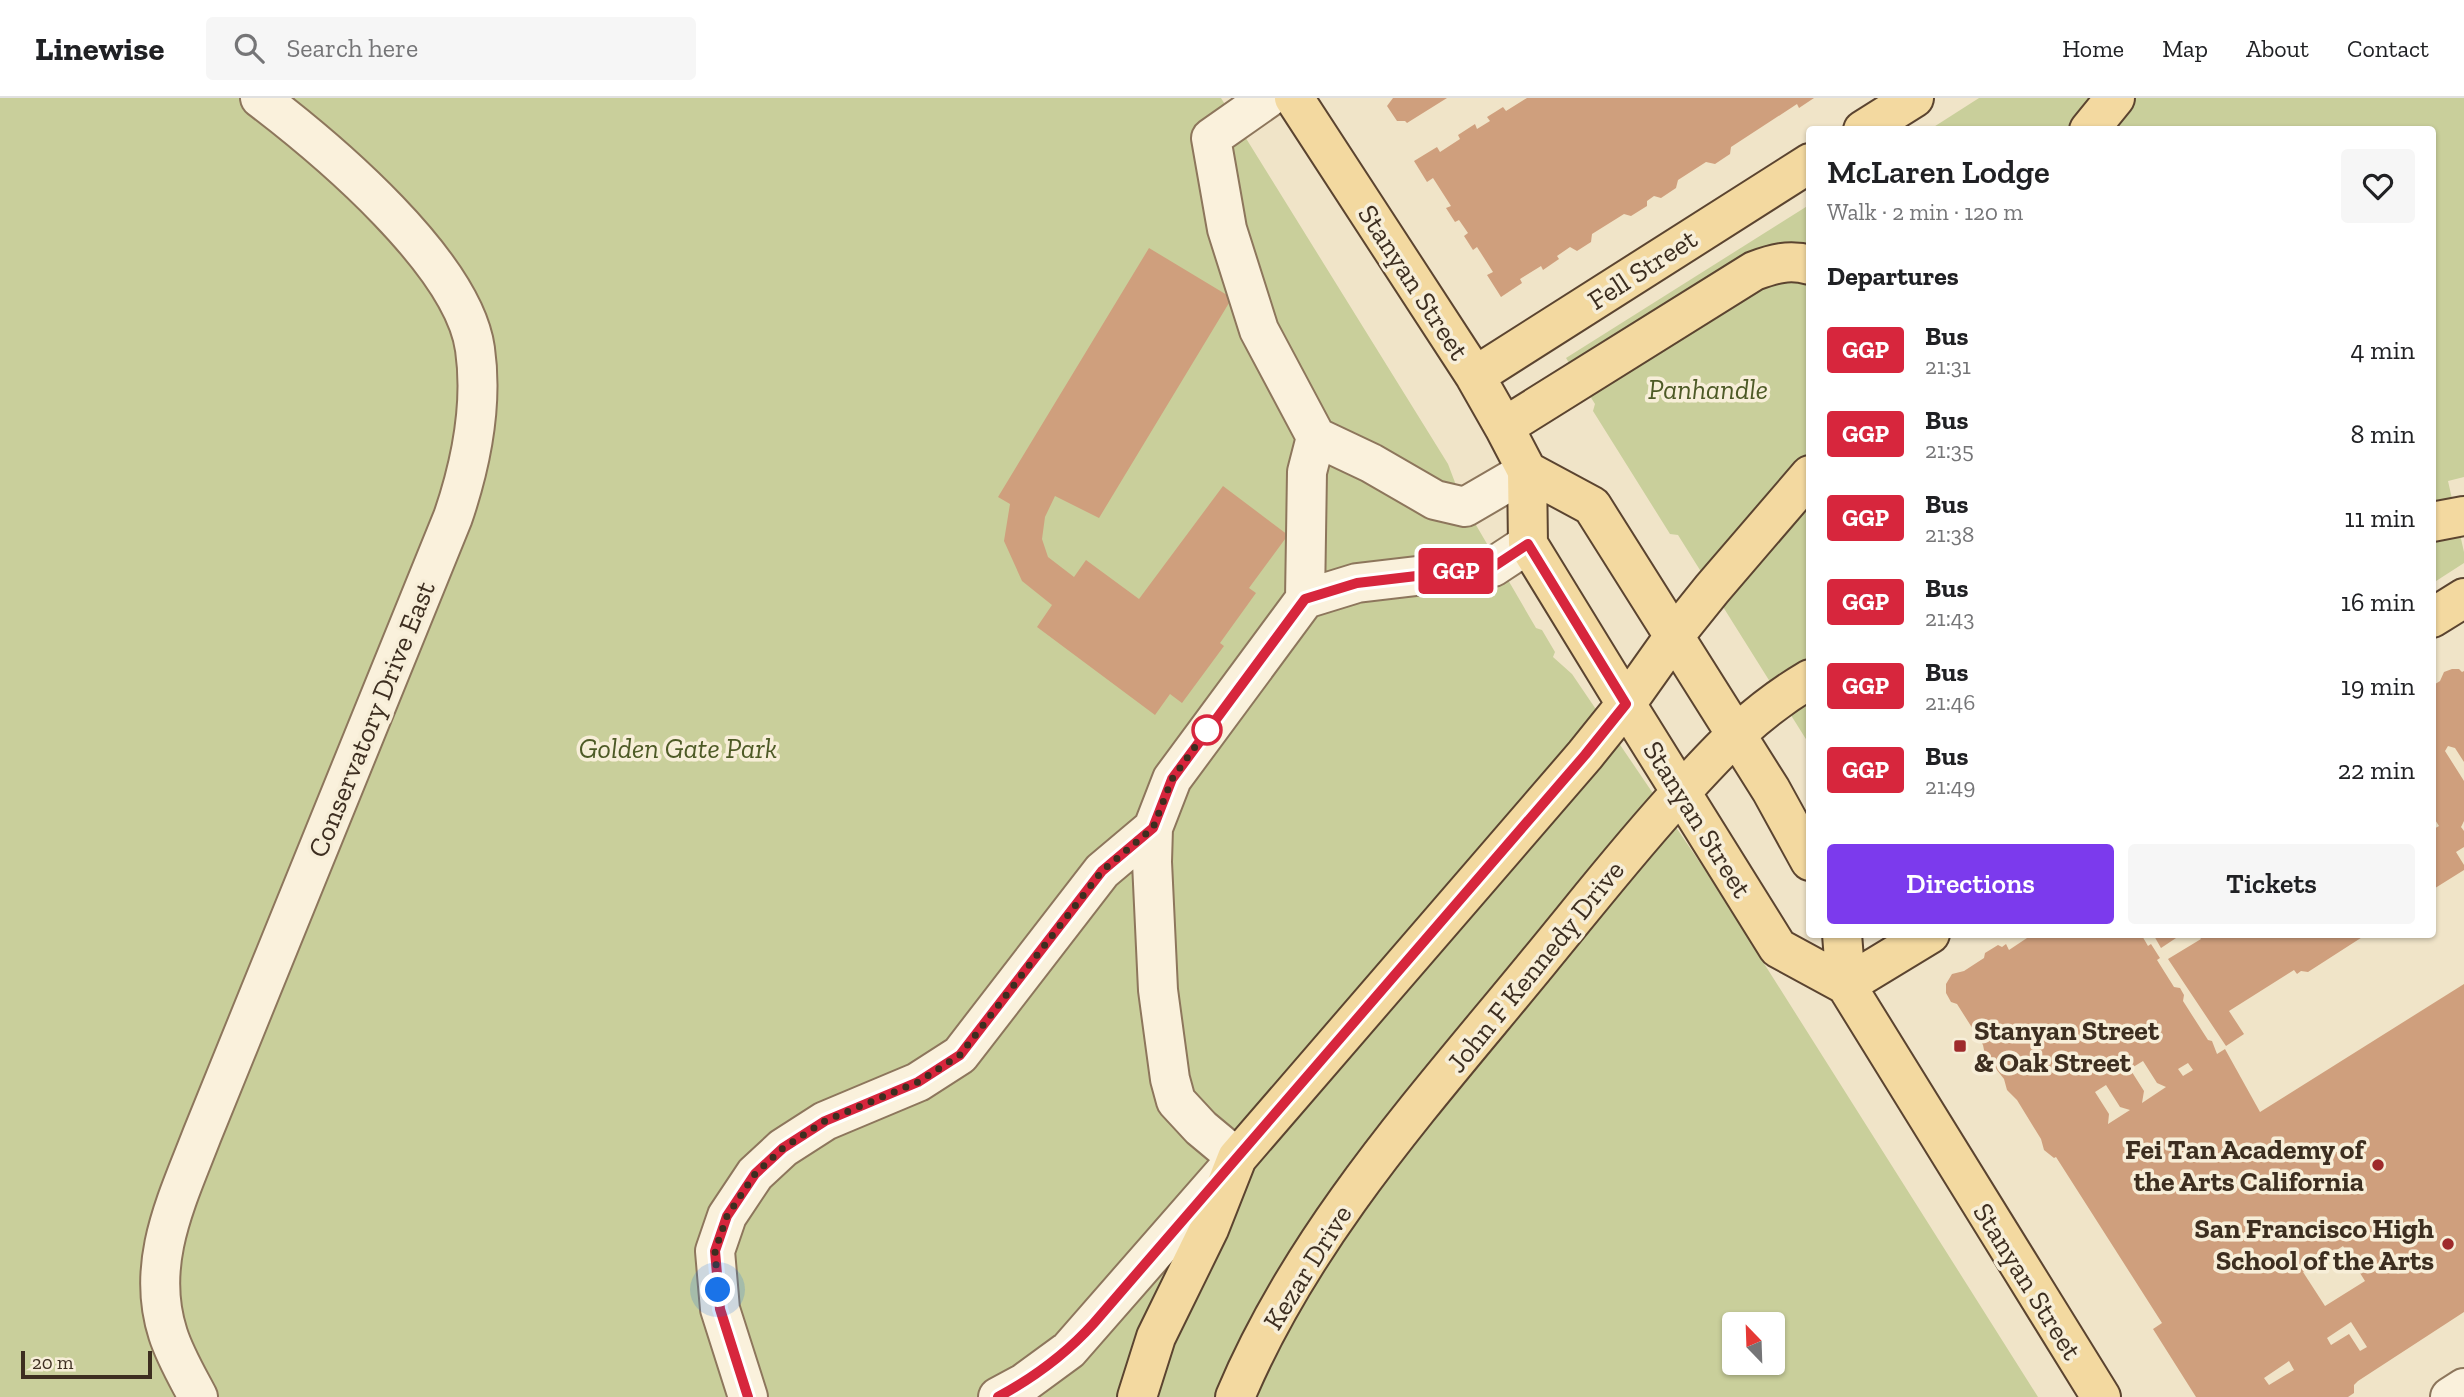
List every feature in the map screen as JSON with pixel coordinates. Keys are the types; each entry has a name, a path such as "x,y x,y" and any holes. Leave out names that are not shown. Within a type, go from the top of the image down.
{"main road":[{"name":"Stanyan Street","path":"1294,98 1475,376 1504,427 1527,471 1528,544 1626,704 1778,948 1846,985"},
{"path":"1869,126 1914,98"},
{"path":"2093,126 2115,98"},
{"name":"Fell Street","path":"1475,376 1806,166"},
{"path":"1504,427 1754,271 1775,263 1806,264"},
{"path":"1527,471 1592,506 1771,790 1806,854"},
{"path":"1137,1397 1156,1336 1209,1229 1237,1158 1626,704 1675,635 1806,480"},
{"path":"2436,522 2464,516"},
{"path":"2436,616 2464,598"},
{"name":"John F Kennedy Drive","path":"1390,1143 1641,835 1734,734 1777,699 1806,681"},
{"name":"Stanyan Street","path":"1842,938 1846,985 2101,1397"},
{"path":"1846,985 1923,938"},
{"name":"Kezar Drive","path":"1235,1397 1262,1336 1286,1294 1345,1204 1390,1143"}],"street":[{"name":"Conservatory Drive East","path":"198,1397 167,1333 161,1302 159,1269 166,1233 201,1135 453,517 467,476 477,391 475,348 468,320 453,290 435,265 347,171 310,137 260,98"},
{"path":"1268,98 1211,138 1227,229 1259,330 1316,437 1371,463 1436,499 1465,507 1527,471"},
{"path":"998,1397 1024,1383 1069,1350 1237,1158 1176,1101 1170,1079 1158,990 1153,828 1172,779 1305,599 1307,472 1316,437"},
{"path":"1305,599 1357,583 1493,567 1528,544"},
{"path":"748,1397 720,1309 715,1251 727,1216 755,1174 783,1148 825,1121 918,1082 960,1055 1102,871 1153,828"},
{"path":"2450,1397 2464,1388"}],"green space":[{"name":"Golden Gate Park","path":"0,98 1221,98 1448,464 1462,501 1536,628 1542,630 1555,652 1553,657 1572,674 1705,870 2038,1397 0,1397"},
{"path":"1979,98 2464,98 2464,477 2448,481 2464,552 2464,563 2436,581 2436,126 1935,126"},
{"name":"Panhandle","path":"1806,207 1806,739 1678,535 1670,534 1593,411 1595,404 1566,358"}],"building":[{"path":"1393,98 1447,98 1407,123 1397,121 1387,106"},
{"path":"1527,98 1814,98 1799,108 1797,104 1731,147 1730,154 1715,164 1706,162 1678,180 1676,188 1661,198 1654,196 1647,201 1647,206 1631,216 1624,214 1592,234 1591,242 1577,251 1570,247 1543,270 1541,266 1520,279 1522,283 1501,297 1487,275 1493,272 1477,247 1473,250 1464,236 1468,233 1459,220 1455,222 1446,208 1451,206 1433,178 1427,182 1414,161 1437,147 1440,152 1460,139 1458,135 1475,124 1477,129 1490,121 1487,117 1503,107 1506,111"},
{"path":"1149,248 1232,298 1099,518 1055,496 1045,517 1042,539 1048,557 1074,577 1086,560 1139,599 1223,486 1288,535 1249,588 1256,593 1220,643 1224,646 1182,703 1170,694 1155,715 1037,627 1052,605 1022,581 1004,541 1010,504 998,497"},
{"path":"2452,669 2464,671 2464,762 2455,748 2448,746 2445,751 2464,781 2464,821 2461,827 2464,831 2464,847 2456,852 2464,870 2436,888 2436,828 2439,826 2436,821 2436,684 2444,672"},
{"path":"2027,938 2143,938 2160,958 2157,960 2174,987 2180,988 2184,995 2183,1001 2208,1040 2212,1041 2217,1054 2225,1049 2260,1112 2464,984 2464,1312 2358,1381 2354,1385 2354,1393 2348,1397 2196,1397 2153,1329 2162,1323 2056,1157 2044,1150 2041,1139 2017,1100 2007,1090 2004,1079 1985,1055 1983,1045 1957,1004 1951,1002 1946,993 1946,984 1952,974 1964,971 1984,958 1985,953 1998,945 2002,947 2006,944 2009,950","holes":["2143,1061 2157,1083 2166,1087 2142,1103 2144,1091 2130,1069","2188,1063 2193,1070 2183,1076 2178,1069","2106,1085 2120,1107 2130,1110 2108,1124 2109,1114 2095,1092","2343,1246 2365,1281 2325,1306 2303,1272","2351,1322 2367,1347 2360,1351 2349,1334 2331,1345 2327,1338","2289,1361 2294,1370 2269,1385 2264,1378"]},
{"path":"2155,938 2176,938 2161,948"},
{"path":"2361,938 2308,972 2301,971 2297,974 2294,970 2229,1011 2244,1034 2226,1046 2168,959 2201,939"}],"bus line":[{"name":"GGP","path":"748,1397 720,1309 715,1251 727,1216 755,1174 783,1148 825,1121 918,1082 960,1055 1102,871 1153,828 1172,779 1305,599 1357,583 1493,567 1528,544 1626,704 1585,755 1094,1323 1069,1350 1024,1383 998,1397"}],"place":[{"name":"Stanyan Street & Oak Street","path":"1960,1046"},
{"name":"Fei Tan Academy of the Arts California","path":"2378,1165"},
{"name":"San Francisco High School of the Arts","path":"2448,1244"}],"route":[{"path":"718,1290 715,1251 727,1216 755,1174 783,1148 825,1121 918,1082 960,1055 1102,871 1153,828 1172,779 1207,730"}]}
